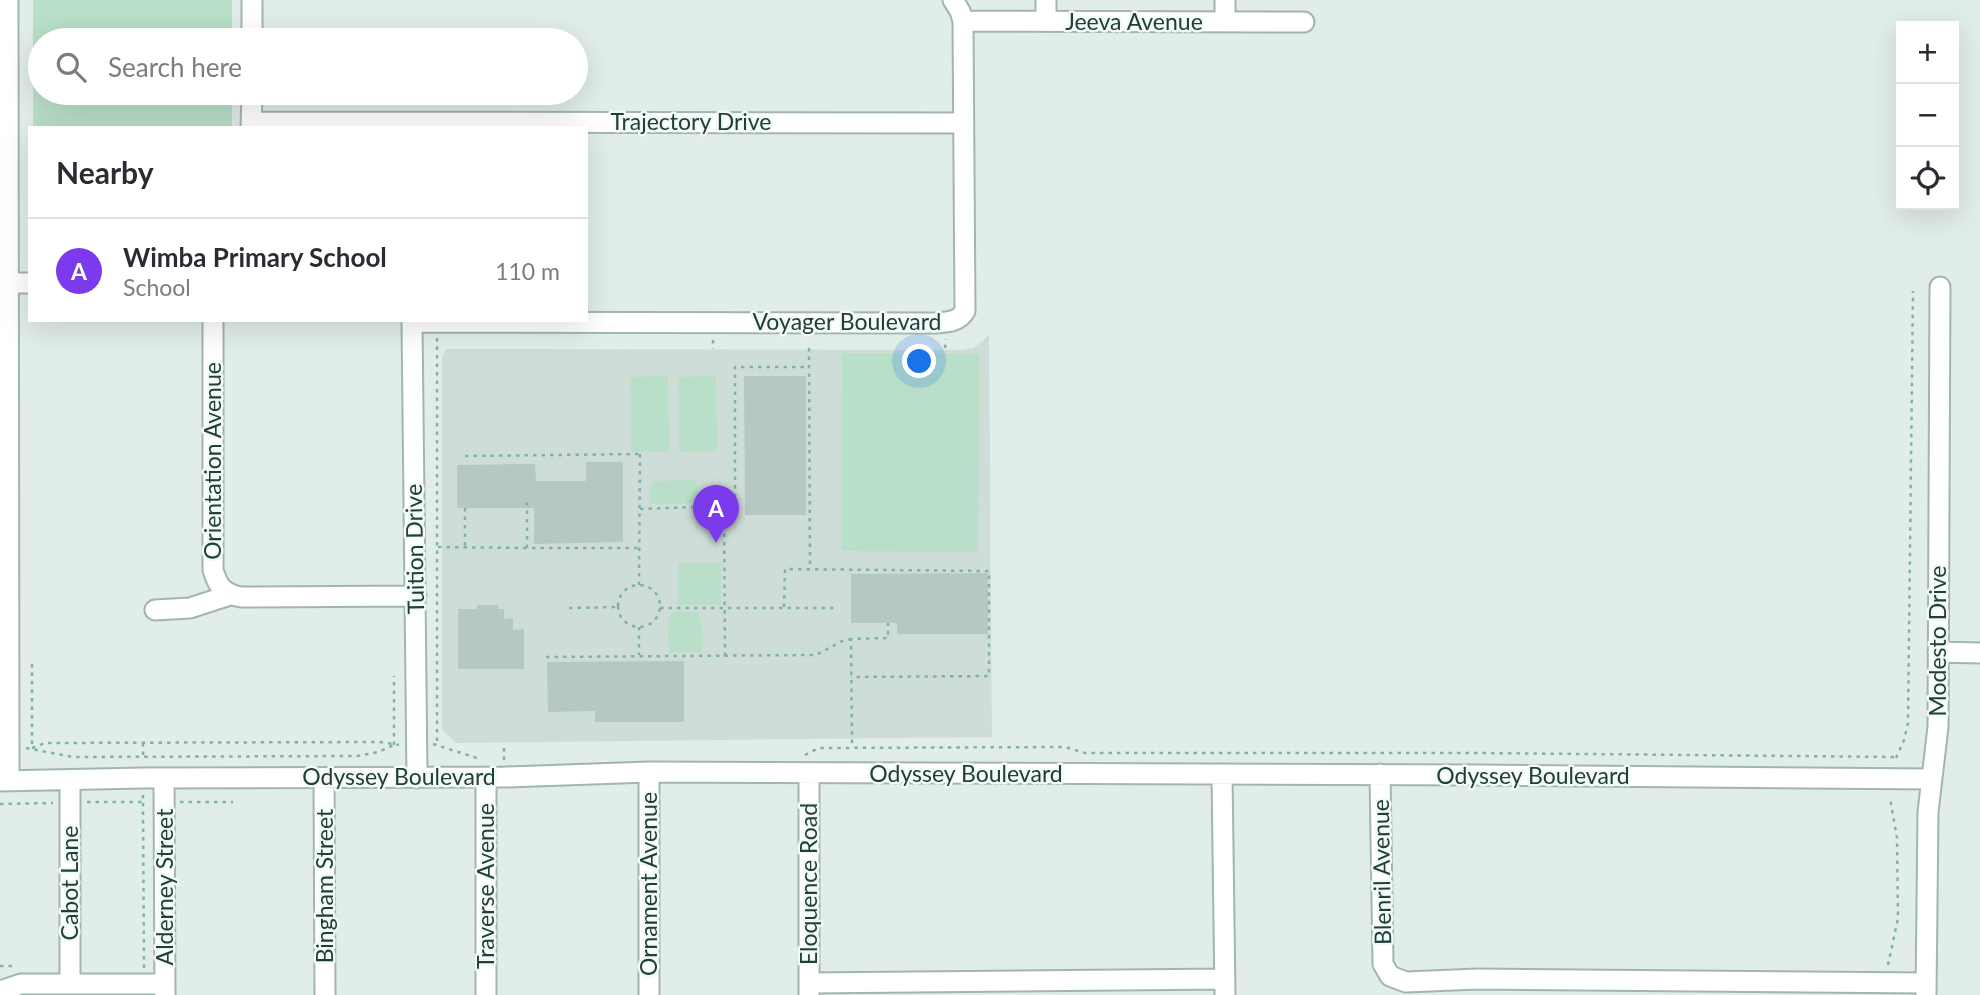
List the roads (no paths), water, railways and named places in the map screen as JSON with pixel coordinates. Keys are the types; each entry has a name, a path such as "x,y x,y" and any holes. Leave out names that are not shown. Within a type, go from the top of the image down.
{"street":[{"path":"5,781 9,283 4,116 8,0"},
{"path":"252,0 252,28"},
{"name":"Voyager Boulevard","path":"437,322 933,323 961,318 965,311 963,21 953,0"},
{"path":"1046,1 1046,21"},
{"path":"1225,1 1225,22"},
{"name":"Jeeva Avenue","path":"963,21 1304,22"},
{"path":"251,125 252,105"},
{"name":"Trajectory Drive","path":"251,125 963,123"},
{"path":"9,283 28,283"},
{"name":"Modesto Drive","path":"1926,989 1928,812 1938,727 1940,287"},
{"name":"Orientation Avenue","path":"213,322 213,570 221,589 230,595"},
{"name":"Tuition Drive","path":"412,322 417,778"},
{"path":"155,610 190,608 230,595 415,596"},
{"path":"1938,652 1980,653"},
{"name":"Odyssey Boulevard","path":"5,781 486,777 806,764 1222,774 1931,779"},
{"name":"Eloquence Road","path":"806,764 809,989"},
{"name":"Ornament Avenue","path":"649,772 649,995"},
{"path":"809,989 1224,987 1222,774"},
{"name":"Blenril Avenue","path":"1380,775 1383,964 1390,976 1406,982 1478,979 1555,987 1886,982 1926,989"},
{"name":"Traverse Avenue","path":"486,777 486,995"},
{"name":"Alderney Street","path":"164,778 165,989"},
{"name":"Bingham Street","path":"324,778 325,995"},
{"name":"Cabot Lane","path":"70,781 70,984"},
{"path":"0,991 21,984 144,984 165,989"}],"place":[{"name":"Wimba Primary School","path":"716,543"}]}
